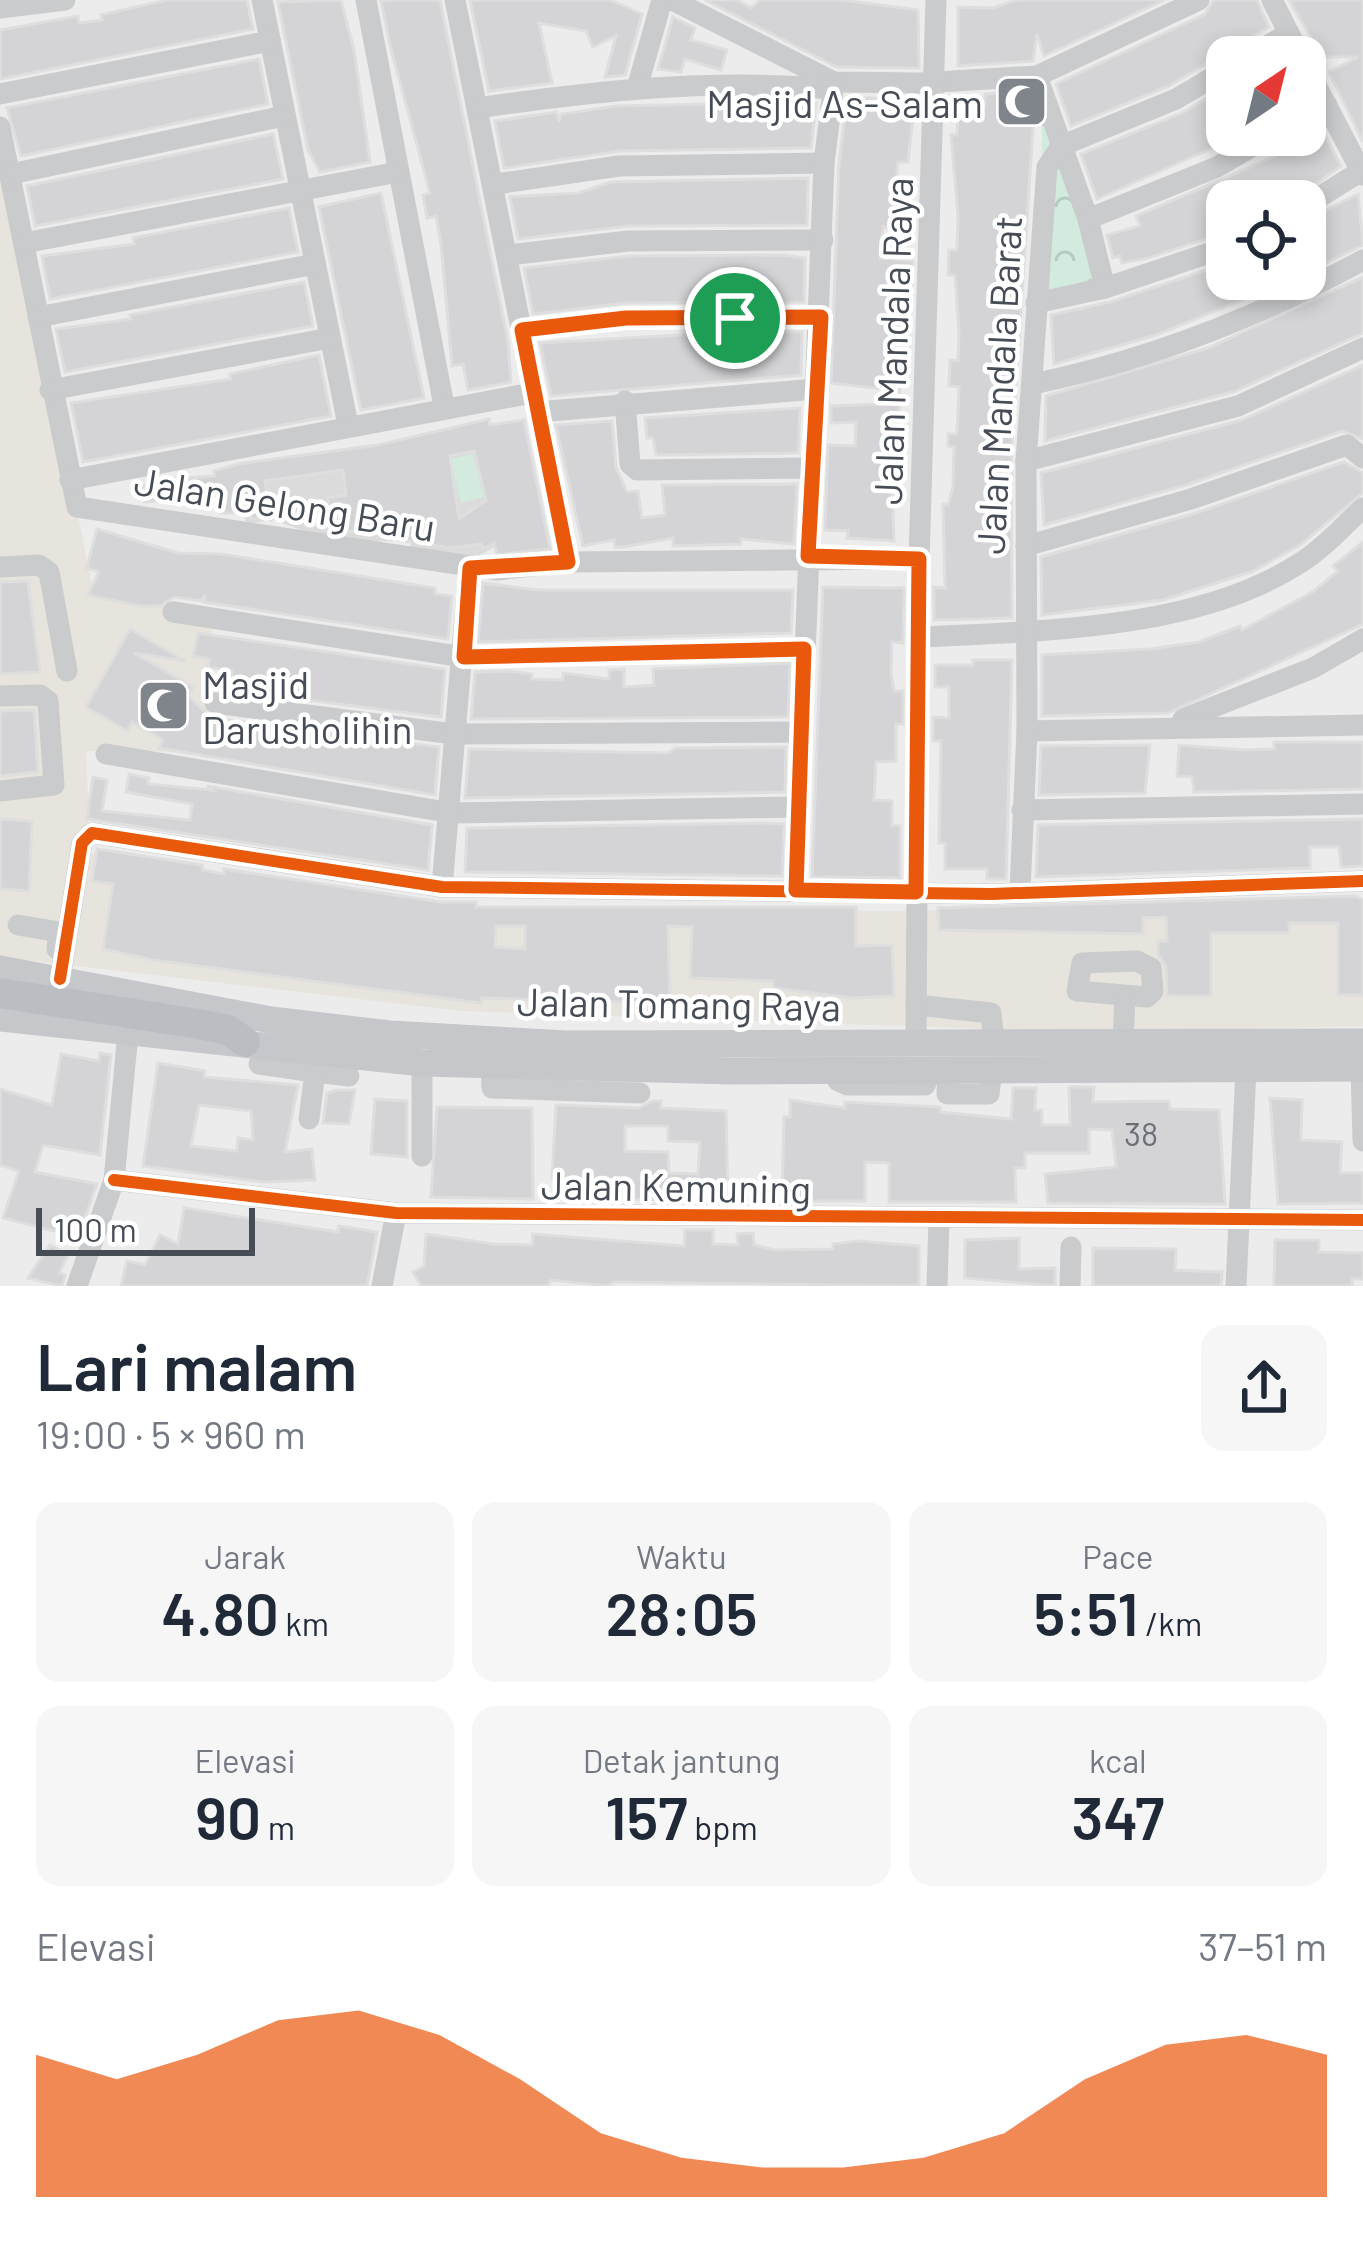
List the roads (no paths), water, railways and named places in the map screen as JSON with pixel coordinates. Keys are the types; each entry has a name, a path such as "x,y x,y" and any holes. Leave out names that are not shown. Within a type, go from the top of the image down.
{"highway":[{"path":"0,993 228,1030 252,1053"}],"main road":[{"name":"Jalan Tomang Raya","path":"0,968 271,1020 389,1034 566,1044 916,1045 993,1057 1246,1069 1363,1057"},
{"name":"Jalan Tomang Raya","path":"0,1018 315,1062 491,1065 574,1078 940,1069 993,1057 1123,1042 1363,1057"}],"street":[{"path":"0,8 64,0"},
{"path":"262,0 348,425"},
{"path":"366,0 444,406"},
{"path":"455,0 496,184 568,562"},
{"path":"638,88 667,0 832,86"},
{"name":"Jalan Mandala Raya","path":"916,1045 919,559 938,81 936,0"},
{"path":"477,108 638,88 832,86 1037,76 1199,0"},
{"path":"1272,0 1290,36"},
{"path":"1283,36 1288,33"},
{"path":"0,94 270,40"},
{"path":"1037,76 1088,219 1105,288"},
{"path":"1061,146 1176,99 1206,81"},
{"path":"796,890 824,163 832,86"},
{"path":"1326,194 1362,173 1327,105"},
{"path":"11,174 284,116"},
{"path":"0,127 72,491 444,406 817,389"},
{"name":"Jalan Mandala Barat","path":"1020,891 1027,730 1026,461 1047,167 1061,146"},
{"path":"1088,219 1236,156"},
{"path":"496,184 619,166 824,163"},
{"path":"25,243 398,172"},
{"path":"509,255 628,241 823,240"},
{"path":"1036,303 1105,288 1206,254"},
{"path":"1033,384 1085,373 1230,325 1363,260"},
{"path":"38,317 315,264"},
{"path":"522,330 626,318 821,317"},
{"path":"50,390 330,338"},
{"path":"1026,461 1199,419 1279,391 1363,348"},
{"path":"625,401 630,464 637,470 813,468"},
{"path":"1026,546 1191,499 1347,445 1355,446 1363,458"},
{"name":"Jalan Gelong Baru","path":"72,491 81,508 470,568 808,556 919,559"},
{"path":"920,637 1025,632 1196,608 1241,594 1303,562 1363,508"},
{"path":"0,568 39,565 49,572 67,671"},
{"path":"442,887 470,568"},
{"path":"173,612 464,657 804,649"},
{"path":"1168,724 1313,668 1363,639"},
{"path":"0,696 40,695 48,701 54,785 47,790 0,791"},
{"path":"215,703 454,734 802,732"},
{"path":"1027,730 1168,724 1363,725"},
{"path":"106,754 452,813 798,807"},
{"path":"1022,810 1363,804"},
{"path":"56,979 82,844 92,833 442,887 916,892 1363,881"},
{"path":"18,925 59,932 56,979"},
{"path":"0,982 195,1015 280,1040 419,1057 734,1065 1363,1057"},
{"path":"1123,1042 1125,996"},
{"path":"916,1005 988,1012 993,1057"},
{"path":"77,1286 114,1180 128,1033"},
{"path":"389,1034 437,1045 534,1048 1363,1057"},
{"path":"1363,1057 1363,1141"},
{"path":"309,1119 315,1062 349,1076"},
{"path":"422,1063 422,1156"},
{"path":"1236,1286 1246,1069"},
{"path":"574,1078 640,1093"},
{"name":"Jalan Kemuning","path":"114,1180 396,1213 1363,1220"},
{"path":"382,1286 396,1213"},
{"path":"937,1286 939,1219"},
{"path":"1070,1286 1071,1247"}],"place":[{"name":"Masjid As-Salam","path":"1022,102"},
{"name":"Masjid Darusholihin","path":"163,705"}]}
